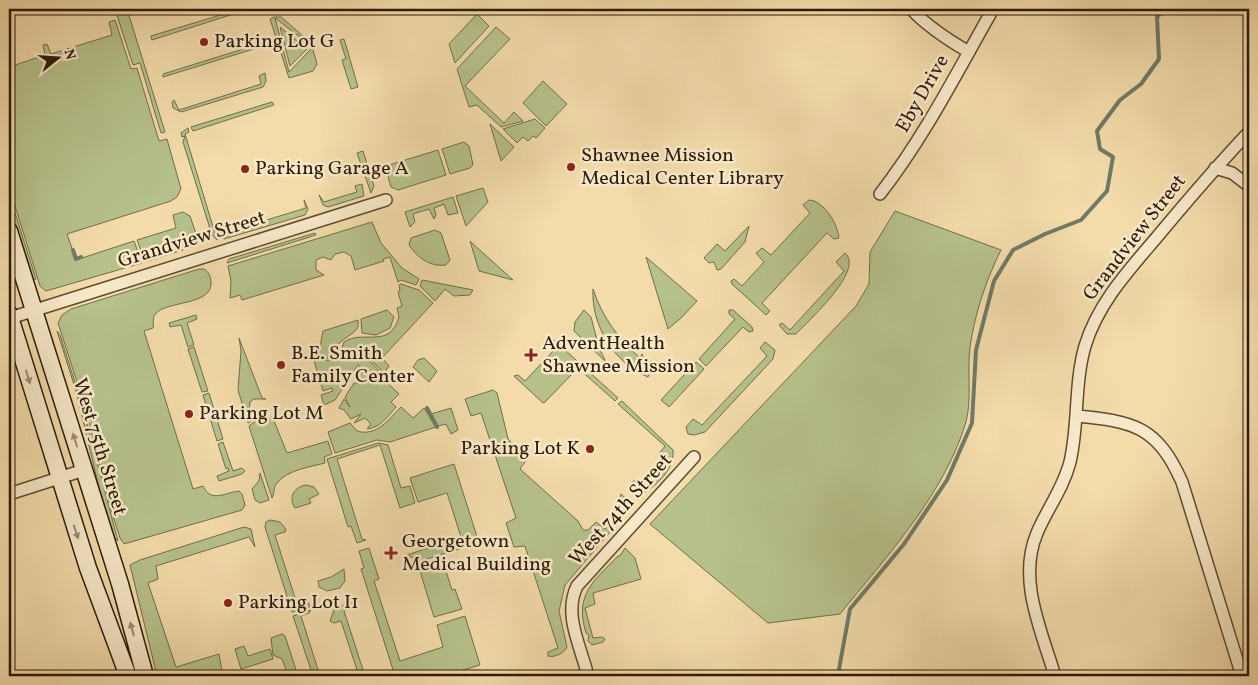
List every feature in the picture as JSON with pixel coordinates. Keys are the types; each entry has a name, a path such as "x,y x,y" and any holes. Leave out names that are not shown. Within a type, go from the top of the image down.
{"main road":[{"name":"West 75th Street","path":"9,232 120,584 145,676"},
{"path":"9,316 59,479 128,676"}],"street":[{"path":"911,9 943,36 969,52"},
{"name":"Eby Drive","path":"880,194 905,162 951,87 993,9"},
{"name":"Grandview Street","path":"1055,676 1030,585 1032,554 1037,533 1061,489 1070,460 1080,367 1096,318 1119,282 1249,132"},
{"path":"1216,168 1232,173 1249,186"},
{"name":"Grandview Street","path":"9,316 35,311 386,200"},
{"path":"1076,416 1113,419 1137,427 1149,435 1171,459 1182,482 1242,676"},
{"name":"West 74th Street","path":"588,676 572,615 574,594 578,586 694,458"},
{"path":"9,494 84,470"}],"green space":[{"path":"115,9 127,9 165,132 161,133 140,63 133,65"},
{"path":"240,9 246,10 152,40 151,36"},
{"path":"477,14 489,26 455,63 449,44"},
{"path":"274,17 281,17 311,43 317,64 313,71 289,78 270,19","holes":["275,18 309,44 311,49 289,72"]},
{"path":"115,20 131,69 137,68 159,141 167,139 181,189 177,197 171,201 67,234 76,260 134,241 142,263 46,291 40,286 9,187 9,67 45,55 43,45 47,44 51,54 112,35 109,22"},
{"path":"280,27 307,49 290,66"},
{"path":"496,27 510,39 465,86 504,123 514,112 523,121 501,127 477,105 469,107 457,69"},
{"path":"344,39 358,87 351,89 342,60 346,59 340,40"},
{"path":"256,45 257,48 163,77 163,74"},
{"path":"265,73 266,81 263,87 181,112 173,108 172,102 174,100 179,110 261,84 259,76"},
{"path":"543,81 567,104 546,126 523,103"},
{"path":"272,102 274,105 193,131 191,127"},
{"path":"535,119 545,128 536,138 533,136 528,141 523,137 517,143 503,129"},
{"path":"490,124 514,147 501,161"},
{"path":"188,128 189,132 185,134 217,240 212,235 183,142 185,136 182,137 181,133"},
{"path":"464,142 469,146 473,165 470,168 450,174 442,149"},
{"path":"438,150 446,175 398,190 391,187 386,170 389,165"},
{"path":"363,151 374,186 371,193 357,153"},
{"path":"362,184 364,196 328,207 323,205 319,195 324,202 357,192 355,186"},
{"path":"483,188 488,202 466,226 456,196"},
{"path":"9,194 36,279 32,280 9,205"},
{"path":"453,197 458,213 448,215 444,204 434,208 436,215 434,219 429,209 413,214 415,222 410,227 405,212"},
{"path":"304,200 308,209 305,215 224,239 221,234 306,208"},
{"path":"809,200 819,204 829,214 836,226 839,238 834,239 827,233 762,303 770,311 766,315 731,281 734,279 742,286 764,262 756,253 762,248 771,255 810,213 803,205"},
{"path":"895,211 1001,250 982,297 972,334 969,356 969,404 966,422 944,475 929,500 840,614 768,623 650,524 856,306 869,284 870,252"},
{"path":"183,212 190,216 198,245 145,262 137,240 176,228 173,215"},
{"path":"372,222 381,243 402,268 419,279 416,285 401,280 398,282 390,257 383,259 384,261 355,270 351,256 344,252 335,254 331,260 323,257 316,260 316,270 324,275 242,300 240,295 230,298 231,281 228,266"},
{"path":"749,226 745,242 721,269 717,270 714,262 709,263 704,258 717,244 725,251"},
{"path":"435,230 441,233 450,260 446,265 435,265 425,261 409,245 411,238"},
{"path":"315,233 316,235 227,263 229,259"},
{"path":"470,241 473,244 513,280 479,271"},
{"path":"845,253 849,261 847,271 841,283 822,307 796,334 787,334 779,325 782,323 790,330 844,271 836,262"},
{"path":"646,257 697,301 668,329"},
{"path":"204,269 211,279 209,290 205,295 162,309 155,315 153,328 144,331 193,489 203,486 206,491 214,496 239,491 242,494 245,505 242,510 124,544 120,538 111,510 85,407 58,323 62,315 71,309"},
{"path":"422,280 473,290 470,295 454,296 445,289 435,301 420,286"},
{"path":"399,285 419,290 433,303 382,358 389,366 384,373 366,357 382,374 380,376 399,394 391,402 396,407 387,418 380,424 367,429 371,424 365,418 354,423 361,414 351,419 344,410 339,408 344,399 350,407 345,397 354,383 362,383 355,376 361,368 358,365 335,400 324,405 321,395 333,391 332,388 323,391 314,361 330,360 342,348 344,342 351,339 383,336 389,333 395,327 399,317 397,308 402,306 398,292 400,291"},
{"path":"593,289 601,309 618,335 640,358 642,354 648,377 636,371 625,362 607,341 596,316 593,303"},
{"path":"387,310 394,317 390,328 376,335 362,333 361,319"},
{"path":"584,310 591,317 599,348 606,362 574,331 575,322"},
{"path":"729,310 733,310 752,327 753,331 749,332 743,327 706,366 699,359 735,319 729,314"},
{"path":"196,315 197,319 187,323 194,345 188,347 181,325 170,327 169,323"},
{"path":"358,320 356,330 338,344 329,358 321,358 319,353 323,331"},
{"path":"57,331 60,335 81,401 118,541 114,537 102,500 76,391"},
{"path":"550,337 618,398 615,401 578,368 543,403 514,376 518,375 525,381 556,348 549,340"},
{"path":"239,338 262,398 266,399 254,399 250,402 249,412 255,419 248,423 238,390 241,351"},
{"path":"765,342 775,350 773,359 705,432 694,435 688,434 686,427 693,419 702,425 767,356 760,348"},
{"path":"194,347 208,391 202,392 188,349"},
{"path":"424,358 437,371 429,382 413,367 418,360"},
{"path":"696,362 704,369 669,407 661,400"},
{"path":"493,390 497,393 508,439 527,459 520,469 578,521 583,530 588,530 596,522 605,529 626,506 619,499 621,494 633,505 565,585 559,611 567,647 556,656 548,656 548,652 558,648 525,546 514,547 506,523 516,518 481,413 471,416 465,399"},
{"path":"209,393 223,439 217,441 203,395"},
{"path":"622,401 673,450 671,463 664,475 644,493 633,485 632,482 636,480 644,486 665,463 658,455 665,446 618,404"},
{"path":"401,407 413,418 424,408 436,427 390,442 377,440 335,453 328,432 350,423 357,431 364,432 377,429"},
{"path":"451,408 458,430 451,434 446,424 438,426 431,414"},
{"path":"272,416 287,453 328,441 332,454 324,457 325,463 299,470 281,479 274,488 272,498 249,426 257,420 269,421"},
{"path":"223,442 233,471 242,468 245,471 242,474 219,481 217,476 229,471 228,468 226,469 218,444"},
{"path":"378,443 388,445 401,488 410,486 415,503 400,508 380,445 337,459 362,539 366,540 357,543 351,526 348,527 327,459"},
{"path":"454,464 479,543 420,561 407,555 461,537 447,493 418,502 410,478"},
{"path":"260,473 269,500 260,503 255,500 252,489 259,481"},
{"path":"306,485 314,487 319,494 309,499 311,503 295,508 292,500 293,493 298,488"},
{"path":"270,520 280,522 286,529 285,532 275,535 296,601 306,598 310,607 292,612 265,527 266,522"},
{"path":"244,527 251,529 255,547 249,537 156,566 158,579 148,583 176,667 219,654 222,671 207,676 157,676 130,565 140,560"},
{"path":"369,548 379,579 374,581 400,661 443,647 437,625 465,616 480,665 444,676 395,676 361,569 364,568 359,551"},
{"path":"625,548 635,558 641,579 593,593 595,604 585,608 593,638 602,637 605,639 603,642 592,645 588,641 589,635 586,633 583,620 583,608 588,589 601,573 620,556"},
{"path":"443,562 452,590 455,589 462,609 434,617 419,568"},
{"path":"344,569 345,581 340,588 327,591 319,587 318,581 331,577"},
{"path":"350,602 354,603 354,607 344,611 365,676 359,676 341,621 334,623 330,621 334,610"},
{"path":"311,610 309,613 301,616 320,676 313,676 293,616"},
{"path":"282,634 285,636 298,676 288,676 282,659 273,655 271,638"},
{"path":"244,646 248,656 270,649 273,659 241,669 235,649"}],"waterway":[{"path":"843,676 839,669 850,609 904,544 947,480 972,423 976,350 994,281 1013,250 1045,234 1081,220 1107,191 1113,157 1100,149 1097,131 1120,100 1141,84 1159,59 1157,17 1165,9"},
{"path":"73,250 76,259 81,257"},
{"path":"427,408 437,427"}],"place":[{"name":"Parking Lot G","path":"204,42"},
{"name":"Shawnee Mission Medical Center Library","path":"571,167"},
{"name":"Parking Garage A","path":"245,169"},
{"name":"AdventHealth Shawnee Mission","path":"531,355"},
{"name":"B.E. Smith Family Center","path":"281,365"},
{"name":"Parking Lot M","path":"189,414"},
{"name":"Parking Lot K","path":"590,449"},
{"name":"Georgetown Medical Building","path":"391,553"},
{"name":"Parking Lot I1","path":"228,603"}]}
